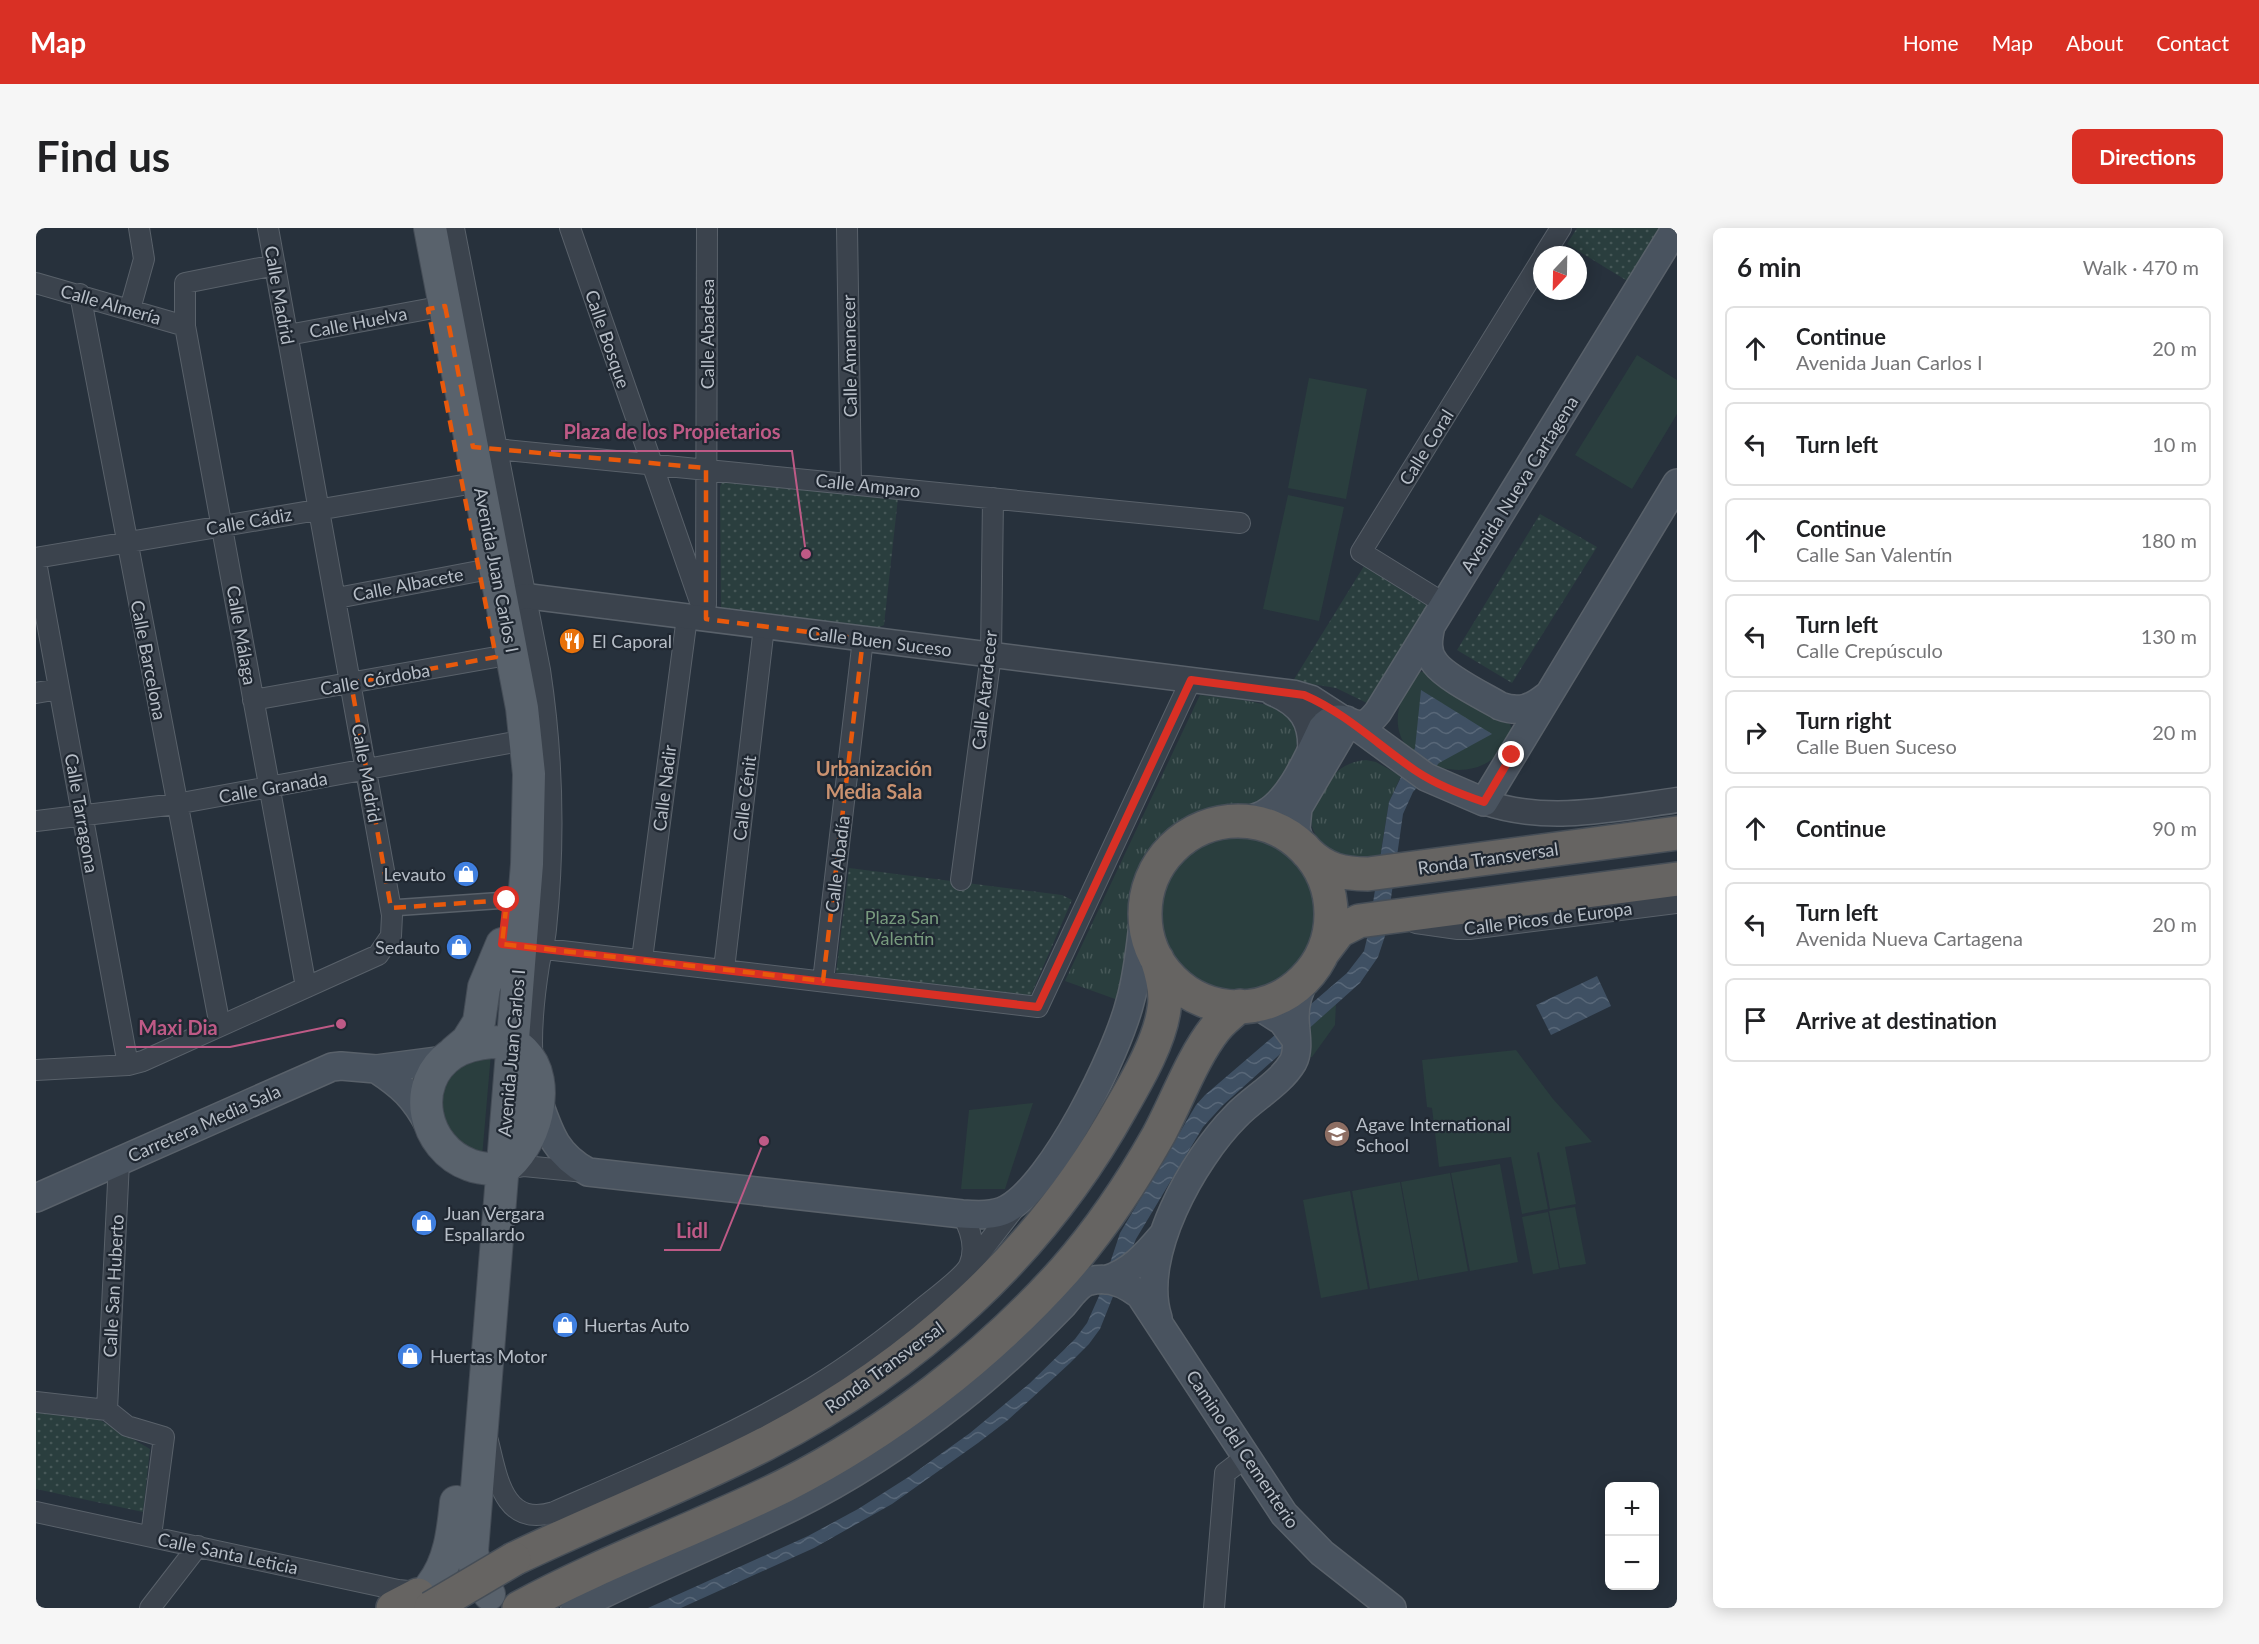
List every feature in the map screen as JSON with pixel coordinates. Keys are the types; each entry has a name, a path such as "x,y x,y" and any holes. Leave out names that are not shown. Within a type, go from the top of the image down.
{"highway":[{"path":"1314,965 1330,927 1330,900 1323,877 1304,849 1275,829 1249,822 1232,822 1198,830 1175,845 1154,874 1145,907 1148,937 1157,959 1167,974 1188,992 1219,1005 1248,1006 1280,997 1314,965 1331,939 1344,927 1359,921 1677,879"},
{"name":"Ronda Transversal","path":"1304,849 1320,863 1333,870 1368,874 1677,833"},
{"name":"Ronda Transversal","path":"417,1599 514,1559 766,1444 824,1411 912,1350 966,1306 1009,1264 1053,1213 1096,1152 1122,1107 1153,1044 1164,1012 1164,989 1157,959"},
{"path":"509,1603 608,1565 731,1511 822,1465 905,1411 986,1349 1063,1272 1104,1221 1158,1137 1212,1034 1248,1006"}],"main road":[{"name":"Avenida Juan Carlos I","path":"412,228 485,450 514,599 529,774 528,864 522,946 502,1043 492,1169 453,1528 441,1572 417,1599"},
{"name":"Avenida Juan Carlos I","path":"430,228 437,307 463,485 496,657 509,743 512,824 507,900 522,946"},
{"name":"Avenida Nueva Cartagena","path":"1349,722 1363,725 1374,718 1676,228"},
{"path":"1232,822 1260,816 1277,805 1349,722 1437,784 1484,802 1677,483"},
{"path":"1438,615 1428,648 1435,663 1447,674 1509,710 1526,710 1547,696"},
{"path":"1314,762 1356,748 1380,750 1396,757"},
{"path":"1304,849 1296,823 1298,808 1314,762"},
{"path":"448,1057 474,1045 502,1043 523,1051 533,1068 539,1103 551,1136 565,1157 588,1172 962,1214 994,1214 1009,1208 1022,1198 1054,1158 1074,1126 1111,1055 1133,993 1145,907"},
{"path":"429,1125 425,1111 426,1095 433,1075 448,1057 467,1041 479,1022 484,987 522,946"},
{"path":"1160,1325 1153,1296 1154,1278 1166,1231 1189,1181 1204,1156 1236,1116 1290,1066 1296,1054 1296,1005 1314,965"},
{"path":"1248,1006 1282,1020 1296,1040"},
{"name":"Carretera Media Sala","path":"36,1198 328,1069 341,1066 376,1069 448,1057"},
{"path":"376,1069 408,1093 448,1153 462,1162 492,1169 510,1164 524,1146 534,1124 539,1103"},
{"name":"Avenida Juan Carlos I","path":"492,1169 482,1417 472,1551 476,1571 509,1603"},
{"path":"575,1608 615,1597 794,1507 867,1465 978,1385 1036,1332 1084,1283 1105,1280 1123,1273 1137,1263 1166,1231"},
{"name":"Camino del Cementerio","path":"1105,1280 1120,1283 1134,1290 1146,1303 1284,1515 1322,1553 1392,1608"},
{"path":"417,1599 449,1581 464,1581 477,1585 509,1603"}],"street":[{"path":"130,309 144,259 139,228"},
{"name":"Calle Madrid","path":"36,1070 128,1065 144,1061 378,955 391,936 391,908 337,598 268,228"},
{"name":"Avenida Juan Carlos I","path":"454,228 485,450"},
{"name":"Calle Bosque","path":"570,228 650,463 696,618"},
{"name":"Calle Abadesa","path":"696,618 706,468 707,228"},
{"name":"Calle Amanecer","path":"847,228 851,483"},
{"name":"Calle Coral","path":"1550,246 1561,228"},
{"name":"Calle Málaga","path":"275,265 185,283 185,326 306,987"},
{"name":"Calle Coral","path":"1438,615 1361,552 1533,273"},
{"name":"Calle Almería","path":"36,283 185,326"},
{"name":"Calle Barcelona","path":"80,294 220,1026"},
{"name":"Calle Huelva","path":"288,335 437,307"},
{"name":"Calle Amparo","path":"485,450 706,468 1240,523"},
{"name":"Calle Cádiz","path":"36,560 127,542 463,485"},
{"name":"Calle Atardecer","path":"961,880 991,655 993,498"},
{"name":"Calle Tarragona","path":"36,560 128,1065"},
{"name":"Calle Albacete","path":"337,598 479,571"},
{"name":"Calle Buen Suceso","path":"514,599 696,618 1258,688 1304,695 1349,722"},
{"name":"Calle Nadir","path":"642,959 696,618"},
{"name":"Calle Cénit","path":"724,969 764,627"},
{"name":"Calle Abadía","path":"823,981 863,639"},
{"name":"Calle Córdoba","path":"254,700 496,657"},
{"path":"522,946 1038,1007 1191,680"},
{"path":"1258,688 1290,703 1304,718 1310,728 1314,762"},
{"path":"36,693 59,689"},
{"name":"Calle Granada","path":"36,821 176,804 509,743"},
{"path":"1484,802 1514,811 1550,814 1677,800"},
{"path":"391,908 507,900"},
{"name":"Calle Picos de Europa","path":"1383,918 1458,929 1677,903"},
{"name":"Avenida Juan Carlos I","path":"522,946 539,964 531,1046 533,1068"},
{"name":"Calle San Huberto","path":"107,1410 119,1162"},
{"path":"492,1169 524,1166 588,1172"},
{"path":"482,1417 499,1486 505,1497 527,1514 547,1514 683,1455 811,1389 896,1329 969,1268 1022,1198"},
{"path":"962,1214 969,1226 972,1239 969,1268"},
{"path":"36,1402 107,1410 127,1426 164,1437 151,1536"},
{"path":"1214,1608 1225,1473 1246,1457"},
{"name":"Calle Santa Leticia","path":"36,1512 398,1590 417,1599"},
{"path":"150,1608 198,1546"}],"highlighted area":[{"path":"445,306 473,447 706,468 706,619 863,639 823,981 502,944 507,900 391,908 351,683 496,657 428,309"}],"green space":[{"path":"1577,228 1662,228 1629,282 1587,256 1587,246 1567,244"},
{"path":"1637,355 1677,380 1677,414 1632,489 1575,455"},
{"path":"1309,378 1367,389 1346,499 1288,488"},
{"path":"723,478 898,498 884,625 875,629 721,610 720,487"},
{"path":"1288,495 1344,507 1319,621 1263,609"},
{"path":"1540,514 1597,547 1512,683 1457,650"},
{"path":"1364,566 1429,607 1369,704 1336,688 1293,681"},
{"path":"1419,672 1428,672 1510,724 1512,730 1491,760 1469,769 1445,768 1422,760 1405,744 1400,735 1398,716 1407,687"},
{"path":"1200,695 1255,702 1273,707 1287,715 1296,727 1297,743 1289,765 1276,788 1266,798 1247,806 1222,807 1193,815 1167,832 1148,853 1132,890 1129,953 1118,1000 1065,981"},
{"path":"1366,760 1376,762 1401,776 1389,802 1380,857 1349,858 1332,851 1319,839 1311,824 1311,815 1316,802 1335,773 1352,763"},
{"path":"1238,822 1273,829 1303,849 1323,879 1330,914 1323,949 1303,979 1273,999 1238,1006 1203,999 1173,979 1153,949 1146,914 1153,879 1173,849 1203,829"},
{"name":"Plaza San Valentín","path":"849,868 1062,895 1072,900 1030,997 836,973"},
{"path":"1336,1003 1335,1025 1312,1057 1308,1057 1311,1026"},
{"path":"492,1042 481,1169 470,1166 427,1095"},
{"path":"1516,1050 1553,1099 1592,1142 1565,1147 1576,1204 1550,1209 1539,1152 1537,1153 1548,1209 1522,1214 1511,1157 1439,1167 1432,1108 1427,1107 1422,1060"},
{"path":"1033,1103 1005,1189 961,1189 969,1110"},
{"path":"1500,1164 1518,1262 1470,1271 1451,1173"},
{"path":"1450,1173 1468,1271 1419,1280 1401,1182"},
{"path":"1400,1182 1418,1280 1370,1289 1352,1191"},
{"path":"1350,1191 1368,1289 1321,1298 1303,1200"},
{"path":"1575,1207 1586,1264 1560,1268 1549,1211"},
{"path":"1548,1212 1559,1269 1533,1274 1522,1217"},
{"path":"36,1410 100,1420 150,1449 143,1512 36,1489"}],"water":[{"path":"1421,690 1492,734 1439,763 1413,792 1403,814 1386,933 1378,957 1360,983 1223,1105 1203,1127 1136,1239 1100,1329 1089,1344 1008,1420 892,1504 814,1548 681,1608 648,1608 808,1536 858,1509 910,1476 970,1433 1030,1383 1075,1339 1087,1323 1099,1296 1120,1233 1196,1105 1347,973 1364,951 1389,802 1415,748"},
{"path":"1597,976 1611,1006 1551,1035 1536,1005"}],"place":[{"name":"Plaza de los Propietarios","path":"806,554"},
{"name":"El Caporal","path":"572,641"},
{"name":"Levauto","path":"466,874"},
{"name":"Sedauto","path":"459,947"},
{"name":"Maxi Dia","path":"341,1024"},
{"name":"Agave International School","path":"1337,1134"},
{"name":"Lidl","path":"764,1141"},
{"name":"Juan Vergara Espallardo","path":"424,1223"},
{"name":"Huertas Auto","path":"565,1325"},
{"name":"Huertas Motor","path":"410,1356"}],"district":[{"name":"Urbanización Media Sala","path":"874,780"}],"route":[{"path":"507,900 502,944 1038,1007 1191,680 1304,695 1352,723 1406,764 1437,784 1484,802 1512,755"}]}
